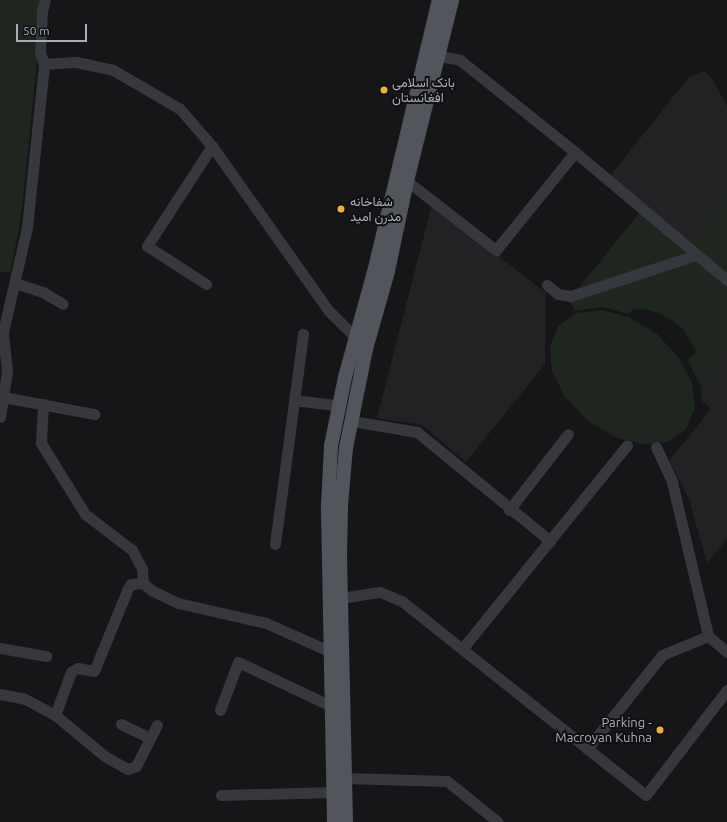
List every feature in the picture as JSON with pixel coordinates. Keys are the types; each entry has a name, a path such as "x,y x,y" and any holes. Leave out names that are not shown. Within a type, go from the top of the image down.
{"main road":[{"path":"346,822 345,778 328,506 331,446 355,337 375,268 439,0"},
{"path":"334,822 335,792 333,707 342,598 341,505 346,448 366,349 388,271 407,182 440,56 452,0"}],"street":[{"path":"0,417 3,398 4,370 3,332 27,227 44,64 40,53 42,10 46,0"},
{"path":"426,53 460,60 575,152 727,280"},
{"path":"44,64 76,62 113,70 180,109 212,146 329,311 355,337"},
{"path":"206,284 147,246 212,146"},
{"path":"407,182 496,250 575,152"},
{"path":"547,285 558,294 571,296 696,255"},
{"path":"15,283 43,292 63,304"},
{"path":"275,544 303,334"},
{"path":"3,398 94,414"},
{"path":"294,400 335,406 339,411"},
{"path":"43,404 41,443 84,514 132,550 142,569 143,583 151,590 178,603 266,623 337,651"},
{"path":"352,421 417,432 509,510 550,541"},
{"path":"509,510 568,434"},
{"path":"462,649 627,445"},
{"path":"656,447 672,482 708,636 727,652"},
{"path":"55,715 71,672 78,668 94,671 128,588 132,584 143,583"},
{"path":"342,598 380,592 403,602 646,795 727,690"},
{"path":"587,749 662,656 708,636"},
{"path":"0,648 46,656"},
{"path":"220,710 238,662 333,707"},
{"path":"0,694 25,699 55,715 106,757 128,769 136,766 157,725"},
{"path":"121,724 150,738"},
{"path":"345,778 448,781 498,822"},
{"path":"221,795 335,792"}],"shaded area":[{"path":"0,0 40,0 34,36 37,61 21,218 10,273 0,271"},
{"path":"704,71 711,77 727,106 727,198 690,244 610,176 689,77"},
{"path":"727,198 727,353 701,386 687,360 697,352 683,329 673,321 659,313 642,309 632,310 629,314 602,307 575,311 569,300 645,206 690,244"},
{"path":"432,204 546,293 545,364 466,462 422,425 377,418"},
{"path":"602,310 629,317 657,334 679,358 692,383 695,408 686,429 668,442 643,444 615,437 588,421 565,397 552,371 550,347 558,326 577,313"},
{"path":"727,353 727,539 707,563 689,499 669,461 711,409 702,401 701,386"}],"place":[{"name":"بانک اسلامی افغانستان","path":"384,90"},
{"name":"شفاخانه مدرن امید","path":"341,209"},
{"name":"Parking - Macroyan Kuhna","path":"660,730"}]}
